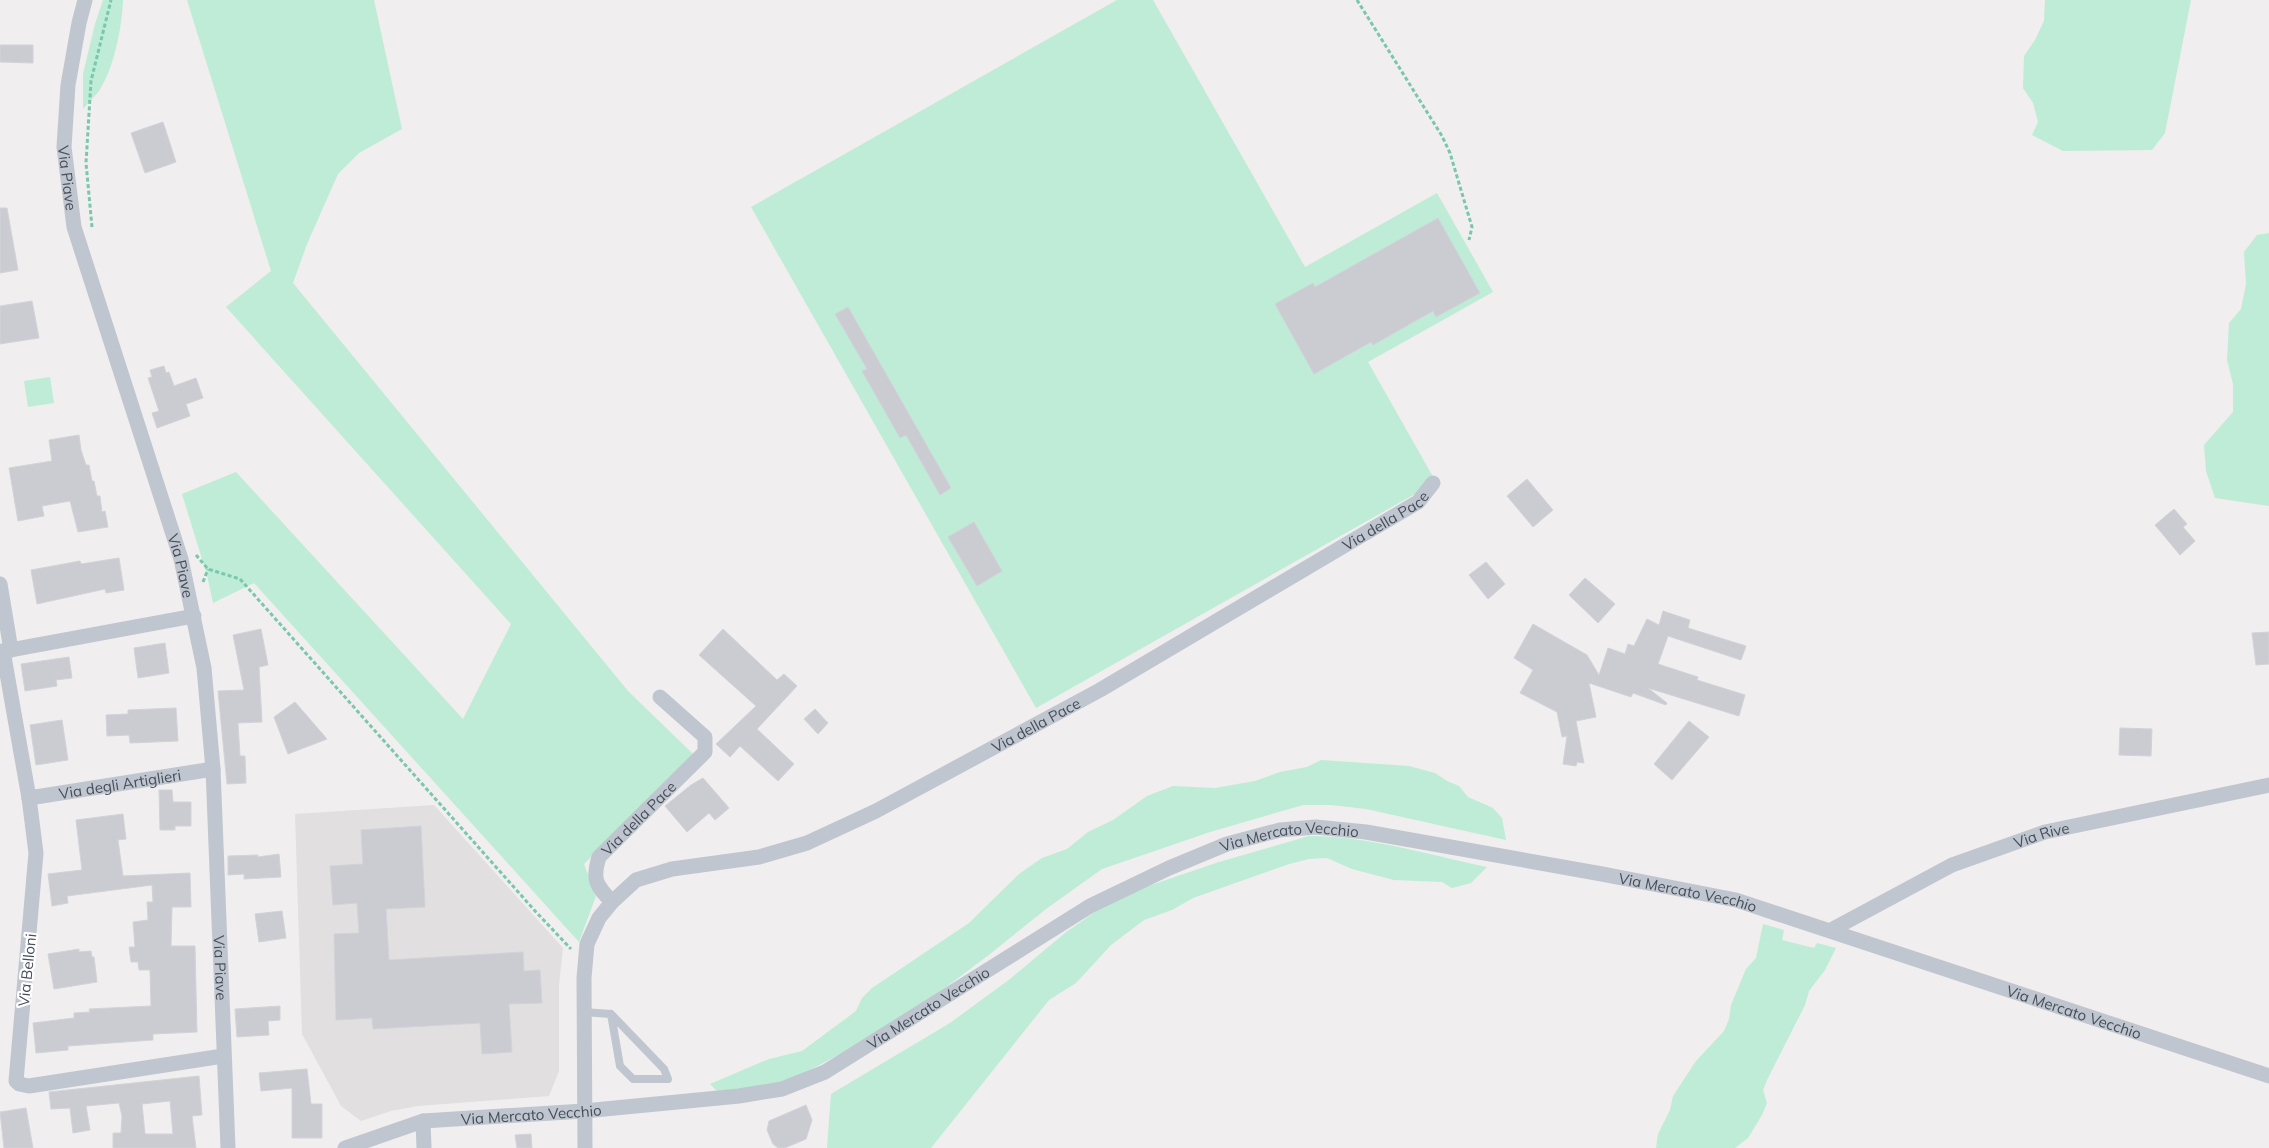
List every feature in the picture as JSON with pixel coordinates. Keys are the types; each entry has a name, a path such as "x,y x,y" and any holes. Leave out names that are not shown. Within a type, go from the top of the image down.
{"street":[{"name":"Via Piave","path":"85,0 68,85 64,147 74,227 181,559 204,668 212,769 228,1148"},
{"name":"Via della Pace","path":"585,1148 583,1012 584,962 587,944 599,918 612,902 636,880 672,869 759,857 807,843 876,811 1117,680 1418,502 1433,484"},
{"name":"Via Belloni","path":"0,584 5,651 36,853 16,1076 20,1084 29,1086 223,1056"},
{"path":"5,651 194,616"},
{"name":"Via della Pace","path":"612,902 598,888 594,872 599,857 705,752 705,737 660,697"},
{"name":"Via degli Artiglieri","path":"29,798 212,769"},
{"name":"Via Rive","path":"1831,930 1952,865 2045,832 2269,785"},
{"name":"Via Mercato Vecchio","path":"345,1148 423,1121 584,1111 738,1096 782,1088 825,1072 1090,906 1170,868 1227,844 1280,830 1316,827 1366,832 1593,872 1736,900 2269,1076"},
{"path":"423,1121 424,1148"}],"lane":[{"path":"583,1012 611,1014 664,1069 668,1079 633,1079 620,1066 611,1014"}],"path":[{"path":"93,229 86,163 91,82 111,0"},
{"path":"1357,0 1442,136 1450,153 1472,226 1469,240"},
{"path":"194,551 208,569 240,579 536,912 584,962"}],"shaded area":[{"path":"434,805 563,948 559,985 559,1071 549,1096 418,1106 391,1111 361,1121 341,1106 302,1034 295,814"}],"green space":[{"path":"103,0 123,0 119,35 113,59 104,82 99,91 83,109 83,74"},
{"path":"187,0 374,0 402,129 359,153 338,174 307,244 293,283 628,691 694,755 584,864 596,896 579,942 254,583 213,603 207,575 182,494 236,472 463,719 511,624 226,307 271,271"},
{"path":"1117,0 1153,0 1305,267 1437,193 1493,292 1368,362 1436,482 1036,708 751,207"},
{"path":"2045,0 2191,0 2165,133 2152,150 2063,151 2032,135 2038,122 2033,103 2023,88 2024,56 2035,40 2044,21"},
{"path":"2269,233 2269,506 2215,498 2206,471 2204,445 2233,412 2233,384 2227,360 2229,323 2241,309 2246,284 2244,252 2257,235"},
{"path":"50,377 54,403 28,407 24,381"},
{"path":"1321,760 1409,766 1435,773 1459,786 1468,797 1493,808 1502,818 1506,840 1366,809 1331,805 1303,805 1210,832 1102,869 1046,909 933,997 844,1052 789,1081 766,1087 717,1091 710,1084 769,1059 802,1051 856,1011 862,998 872,988 969,923 1019,874 1042,858 1067,849 1088,832 1113,820 1147,796 1173,786 1215,788 1255,781 1280,772 1307,767"},
{"path":"1309,836 1354,839 1487,867 1471,883 1452,888 1442,882 1394,880 1352,869 1327,858 1309,859 1289,864 1193,898 1172,910 1144,920 1111,945 1076,983 1049,1000 931,1148 827,1148 831,1094 950,1023 1010,979 1065,933 1116,897 1219,862"},
{"path":"1763,924 1784,930 1782,940 1814,948 1817,943 1836,948 1825,970 1809,991 1805,1005 1768,1078 1763,1090 1767,1103 1762,1115 1748,1138 1735,1148 1656,1148 1658,1134 1670,1110 1673,1096 1696,1061 1724,1031 1729,1019 1731,1005 1746,969 1756,958"}],"building":[{"path":"0,45 33,45 33,63 0,62"},
{"path":"163,122 176,162 145,173 131,133"},
{"path":"0,208 7,208 18,270 0,273"},
{"path":"1438,218 1480,293 1436,317 1433,311 1373,345 1371,342 1314,374 1275,304 1313,283 1315,287"},
{"path":"32,301 39,338 0,344 0,306"},
{"path":"848,307 951,488 940,495 906,435 900,438 862,371 867,369 835,314"},
{"path":"164,366 166,373 169,372 174,386 196,378 203,398 186,404 190,416 157,428 152,413 159,411 148,378 152,377 150,370"},
{"path":"79,435 81,450 86,465 89,465 97,496 100,496 102,512 105,511 108,527 78,532 70,501 42,506 44,516 18,521 9,468 52,461 49,440"},
{"path":"1527,479 1553,510 1533,527 1507,496"},
{"path":"2174,509 2187,524 2183,527 2195,541 2180,555 2155,525"},
{"path":"974,522 1002,571 977,586 948,537"},
{"path":"119,558 124,590 106,593 105,589 37,604 31,570 80,561 81,564"},
{"path":"1486,562 1505,584 1488,599 1469,575"},
{"path":"1585,578 1615,604 1598,623 1569,595"},
{"path":"1663,611 1690,620 1688,628 1746,646 1741,660 1668,636 1658,664 1698,677 1697,680 1745,695 1739,716 1648,688 1667,703 1666,705 1633,693 1631,697 1589,683 1596,717 1576,721 1584,763 1577,762 1576,766 1563,764 1567,736 1562,737 1557,712 1520,693 1533,670 1514,658 1533,624 1587,655 1599,675 1608,648 1625,654 1628,644 1634,646 1647,619 1659,625"},
{"path":"261,629 268,665 259,667 262,722 238,723 240,756 245,756 246,783 227,784 218,691 244,690 233,635"},
{"path":"723,629 777,680 784,674 797,686 757,729 794,764 778,781 740,746 730,757 716,744 756,706 699,655"},
{"path":"2269,632 2269,664 2256,665 2252,633"},
{"path":"165,643 169,673 138,678 134,648"},
{"path":"69,657 72,678 56,680 57,686 25,691 21,664"},
{"path":"295,702 327,739 288,754 274,717"},
{"path":"176,708 178,741 130,743 129,735 107,736 106,715 128,714 128,710"},
{"path":"815,709 828,723 818,734 804,719"},
{"path":"62,720 68,760 36,765 30,725"},
{"path":"1689,721 1709,737 1672,780 1654,764"},
{"path":"2120,728 2152,729 2151,756 2119,755"},
{"path":"703,778 729,808 715,820 709,813 687,832 665,806"},
{"path":"159,790 172,790 173,802 191,802 191,826 175,826 175,830 160,830"},
{"path":"123,814 126,839 118,840 123,876 190,873 191,907 172,907 171,946 195,946 197,1032 153,1034 153,1040 68,1046 68,1050 36,1053 33,1023 74,1018 74,1013 90,1012 89,1009 151,1006 150,970 139,970 138,962 131,962 129,947 135,947 133,922 148,920 147,902 153,902 152,885 67,896 68,903 52,906 48,874 82,870 76,820"},
{"path":"421,826 425,907 386,909 389,960 523,952 524,971 540,970 542,1003 509,1004 512,1052 482,1054 480,1023 373,1029 372,1018 336,1020 334,934 359,933 357,903 333,905 330,866 363,864 361,830"},
{"path":"279,854 281,877 244,879 244,874 228,875 228,856 258,855 258,857"},
{"path":"282,911 286,938 259,942 255,914"},
{"path":"79,949 79,952 91,951 92,957 94,957 97,982 54,989 48,954"},
{"path":"280,1006 280,1020 268,1021 269,1035 237,1037 235,1009"},
{"path":"307,1069 311,1104 322,1104 322,1138 292,1138 292,1088 261,1091 259,1073"},
{"path":"199,1076 202,1115 192,1116 196,1148 113,1148 113,1133 121,1133 122,1116 119,1103 86,1106 90,1130 73,1133 70,1108 51,1109 49,1092","holes":["170,1101 173,1134 145,1134 142,1104"]},
{"path":"806,1105 812,1120 806,1139 785,1148 778,1148 773,1144 767,1130 769,1121"},
{"path":"26,1108 33,1148 4,1148 0,1112"},
{"path":"531,1134 532,1148 517,1148 515,1135"}]}
